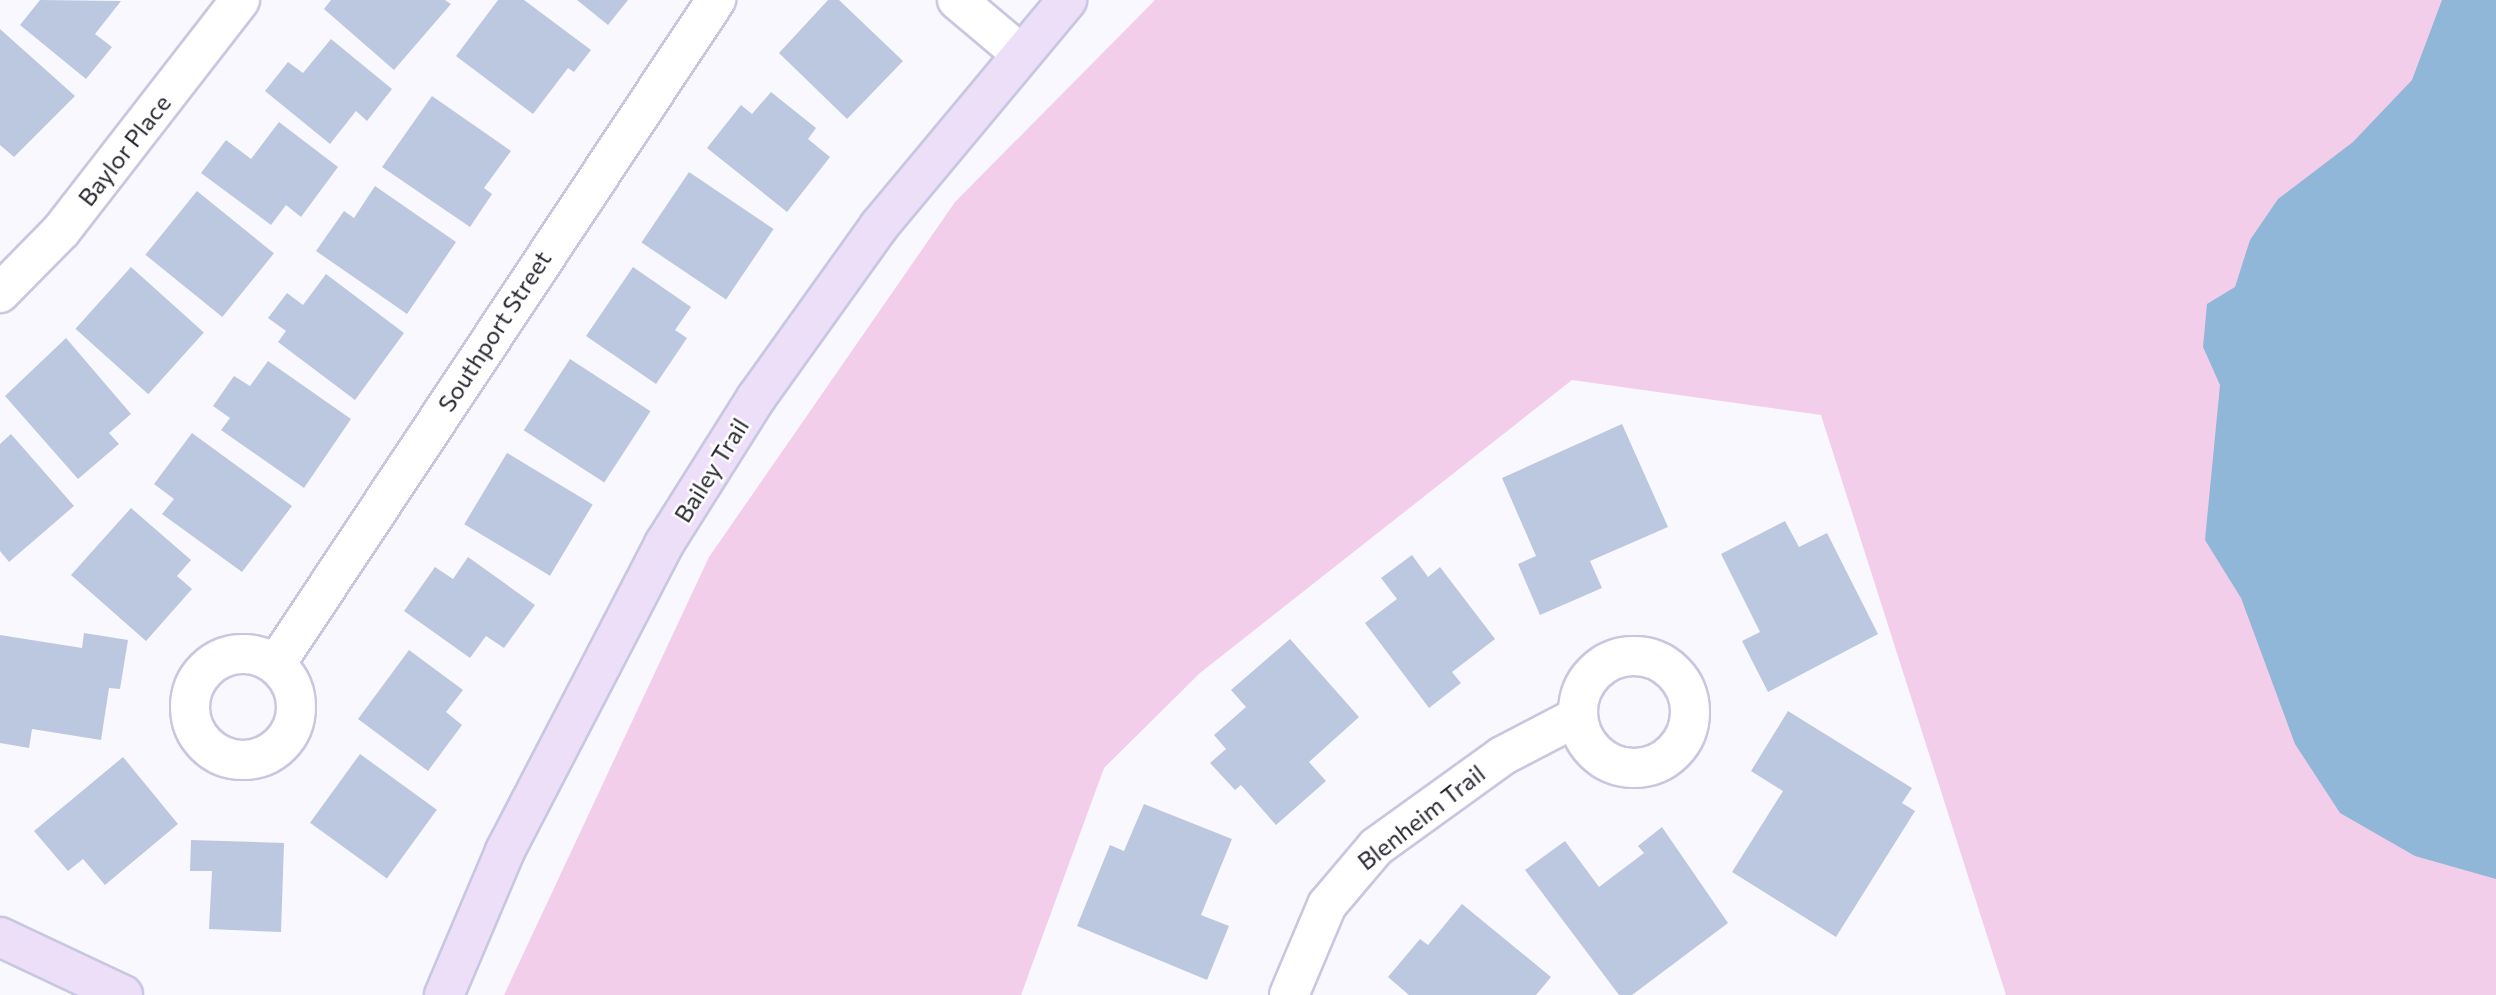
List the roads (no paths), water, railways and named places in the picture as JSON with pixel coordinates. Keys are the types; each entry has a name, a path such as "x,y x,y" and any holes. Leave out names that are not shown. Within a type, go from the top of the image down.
{"street":[{"name":"Baylor Place","path":"0,293 61,231 240,0"},
{"name":"Southport Street","path":"275,664 716,0"},
{"path":"957,0 1020,53"},
{"name":"Bailey Trail","path":"444,995 528,802 664,544 756,398 879,226 1020,53 1067,0"},
{"name":"Blenheim Trail","path":"1289,995 1327,905 1376,847 1502,756 1577,717"},
{"path":"0,937 123,995"}],"water":[{"path":"2442,0 2496,0 2496,879 2415,856 2340,813 2295,744 2241,598 2205,540 2220,385 2203,347 2207,304 2235,287 2250,240 2278,199 2353,142 2412,80"}]}
